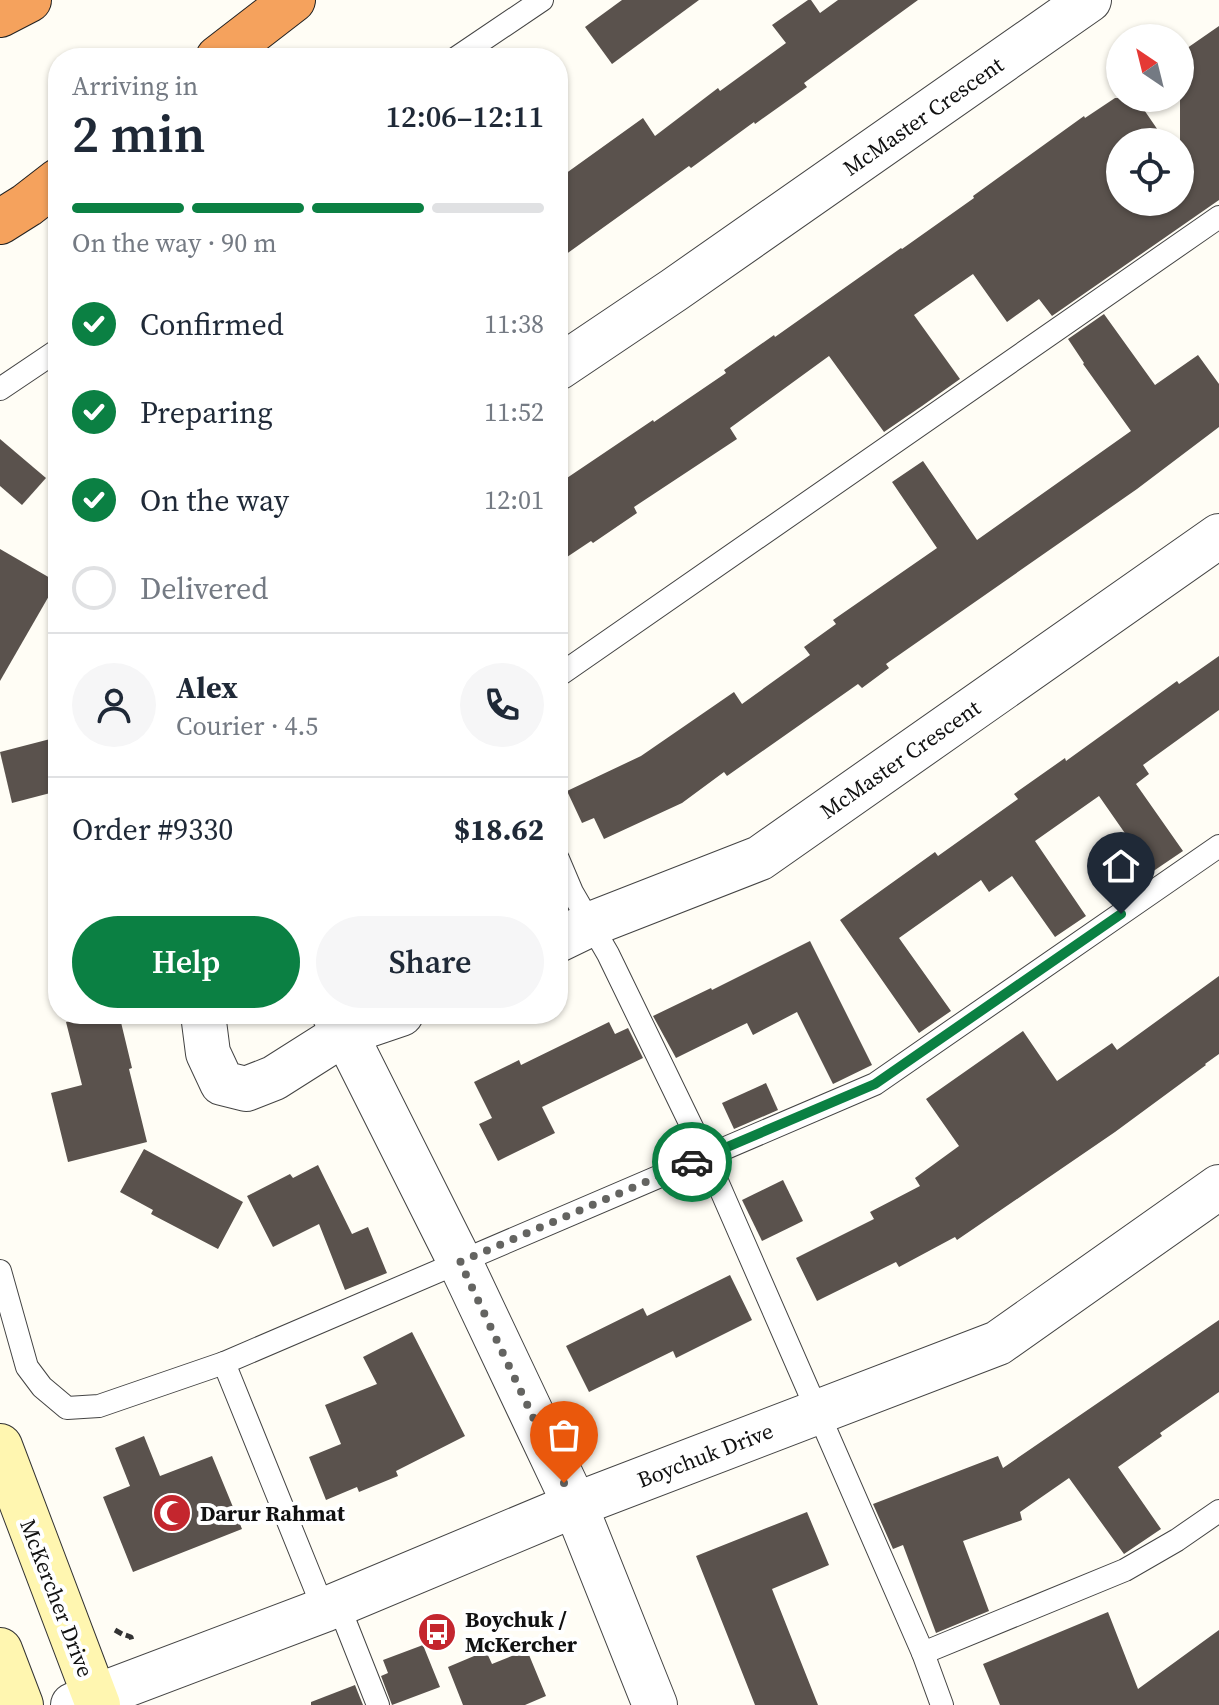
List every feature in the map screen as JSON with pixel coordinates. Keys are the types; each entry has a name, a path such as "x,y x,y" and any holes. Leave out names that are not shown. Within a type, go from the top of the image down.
{"highway":[{"path":"0,15 29,0"},
{"path":"231,48 293,0"}],"main road":[{"name":"McKercher Drive","path":"0,1446 88,1702"},
{"path":"0,1650 21,1705"}],"street":[{"name":"McMaster Crescent","path":"568,361 1089,0"},
{"name":"McMaster Crescent","path":"574,932 760,858 1219,536"},
{"path":"204,1024 208,1053 222,1083 246,1089 274,1078 339,1024 460,1262 575,1505 655,1705"},
{"name":"Boychuk Drive","path":"88,1702 331,1607 575,1505 998,1343 1219,1187"}],"lane":[{"path":"471,48 542,0"},
{"path":"568,669 1219,217"},
{"path":"0,389 48,357"},
{"path":"0,1271 27,1367 42,1387 67,1408 99,1406 224,1363 875,1084 1219,846"},
{"path":"568,883 572,892 574,932 608,954 706,1156 923,1653 942,1705"},
{"path":"224,1363 331,1607 378,1705"},
{"path":"923,1653 1125,1570 1219,1511"}],"building":[{"path":"622,0 699,0 612,64 585,27"},
{"path":"808,0 820,13 838,0 918,0 804,83 807,87 568,253 568,172 643,118 655,136 718,88 720,91 786,43 772,25"},
{"path":"1219,26 1219,200 1052,316 1039,299 1007,322 973,274 914,315 960,379 922,406 884,432 829,356 730,428 737,439 634,507 637,513 568,556 568,477 726,373 724,370 902,249 1084,116 1106,104 1106,112 1146,112 1156,128 1106,128 1106,216 1194,216 1194,128 1180,128 1180,112 1194,112 1194,43"},
{"path":"1104,314 1155,385 1198,355 1219,384 1219,427 1137,489 886,664 889,668 862,688 858,684 727,776 724,772 682,803 604,839 594,818 582,823 568,791 641,756 734,692 742,704 810,655 804,647 836,624 833,620 937,548 892,482 923,461 977,540 1131,431 1068,339"},
{"path":"0,439 46,478 22,505 0,486"},
{"path":"0,549 48,577 48,598 0,681"},
{"path":"1219,656 1219,710 1143,765 1149,774 1136,784 1183,851 1152,872 1099,796 1035,841 1086,916 1055,937 1012,876 989,892 981,880 899,938 951,1011 919,1033 840,920 935,852 938,856 1018,799 1014,794 1065,758 1066,761 1177,681 1179,684"},
{"path":"48,740 48,794 12,803 0,752"},
{"path":"810,941 872,1065 833,1084 797,1012 753,1035 747,1023 676,1058 653,1016"},
{"path":"1219,976 1219,1054 1206,1065 1115,1132 957,1240 955,1237 899,1267 896,1262 817,1301 796,1258 874,1219 870,1212 920,1186 915,1178 959,1146 926,1099 1023,1031 1057,1081 1112,1043 1117,1050"},
{"path":"609,1022 615,1034 628,1028 643,1058 542,1107 555,1133 498,1161 479,1124 492,1118 474,1082 519,1060 521,1065"},
{"path":"67,1024 121,1024 147,1142 68,1162 51,1093 82,1085"},
{"path":"766,1083 778,1110 734,1129 722,1103"},
{"path":"144,1149 243,1202 218,1249 151,1214 153,1210 120,1192"},
{"path":"318,1165 352,1234 368,1227 387,1273 345,1290 319,1224 273,1247 247,1196 290,1174 293,1178"},
{"path":"783,1180 803,1221 762,1241 742,1200"},
{"path":"730,1275 752,1320 676,1358 673,1351 589,1392 566,1346 643,1308 647,1316"},
{"path":"1219,1320 1219,1392 1118,1467 1161,1529 1124,1554 1069,1478 1020,1512 1022,1520 963,1541 989,1611 936,1633 903,1545 893,1549 873,1504 998,1456 1003,1468"},
{"path":"412,1332 465,1436 396,1471 398,1476 359,1492 357,1487 326,1500 309,1457 341,1444 325,1405 377,1384 363,1357"},
{"name":"Darur Rahmat","path":"144,1436 160,1476 212,1456 242,1529 133,1572 103,1497 130,1486 115,1448"},
{"path":"807,1512 829,1565 772,1589 818,1705 755,1705 696,1556"},
{"path":"1108,1612 1138,1689 1219,1630 1219,1705 1000,1705 983,1664"},
{"path":"423,1645 440,1687 392,1705 381,1676 388,1673 383,1660"},
{"path":"527,1650 546,1696 525,1705 463,1705 448,1667 486,1651 492,1664"},
{"path":"355,1685 363,1705 311,1705 311,1702"}],"way so far":[{"path":"564,1483 460,1262 692,1162"}],"place":[{"name":"Darur Rahmat","path":"172,1513"},
{"name":"Boychuk / McKercher","path":"437,1632"}],"route":[{"path":"692,1162 875,1084 1121,914"}]}
